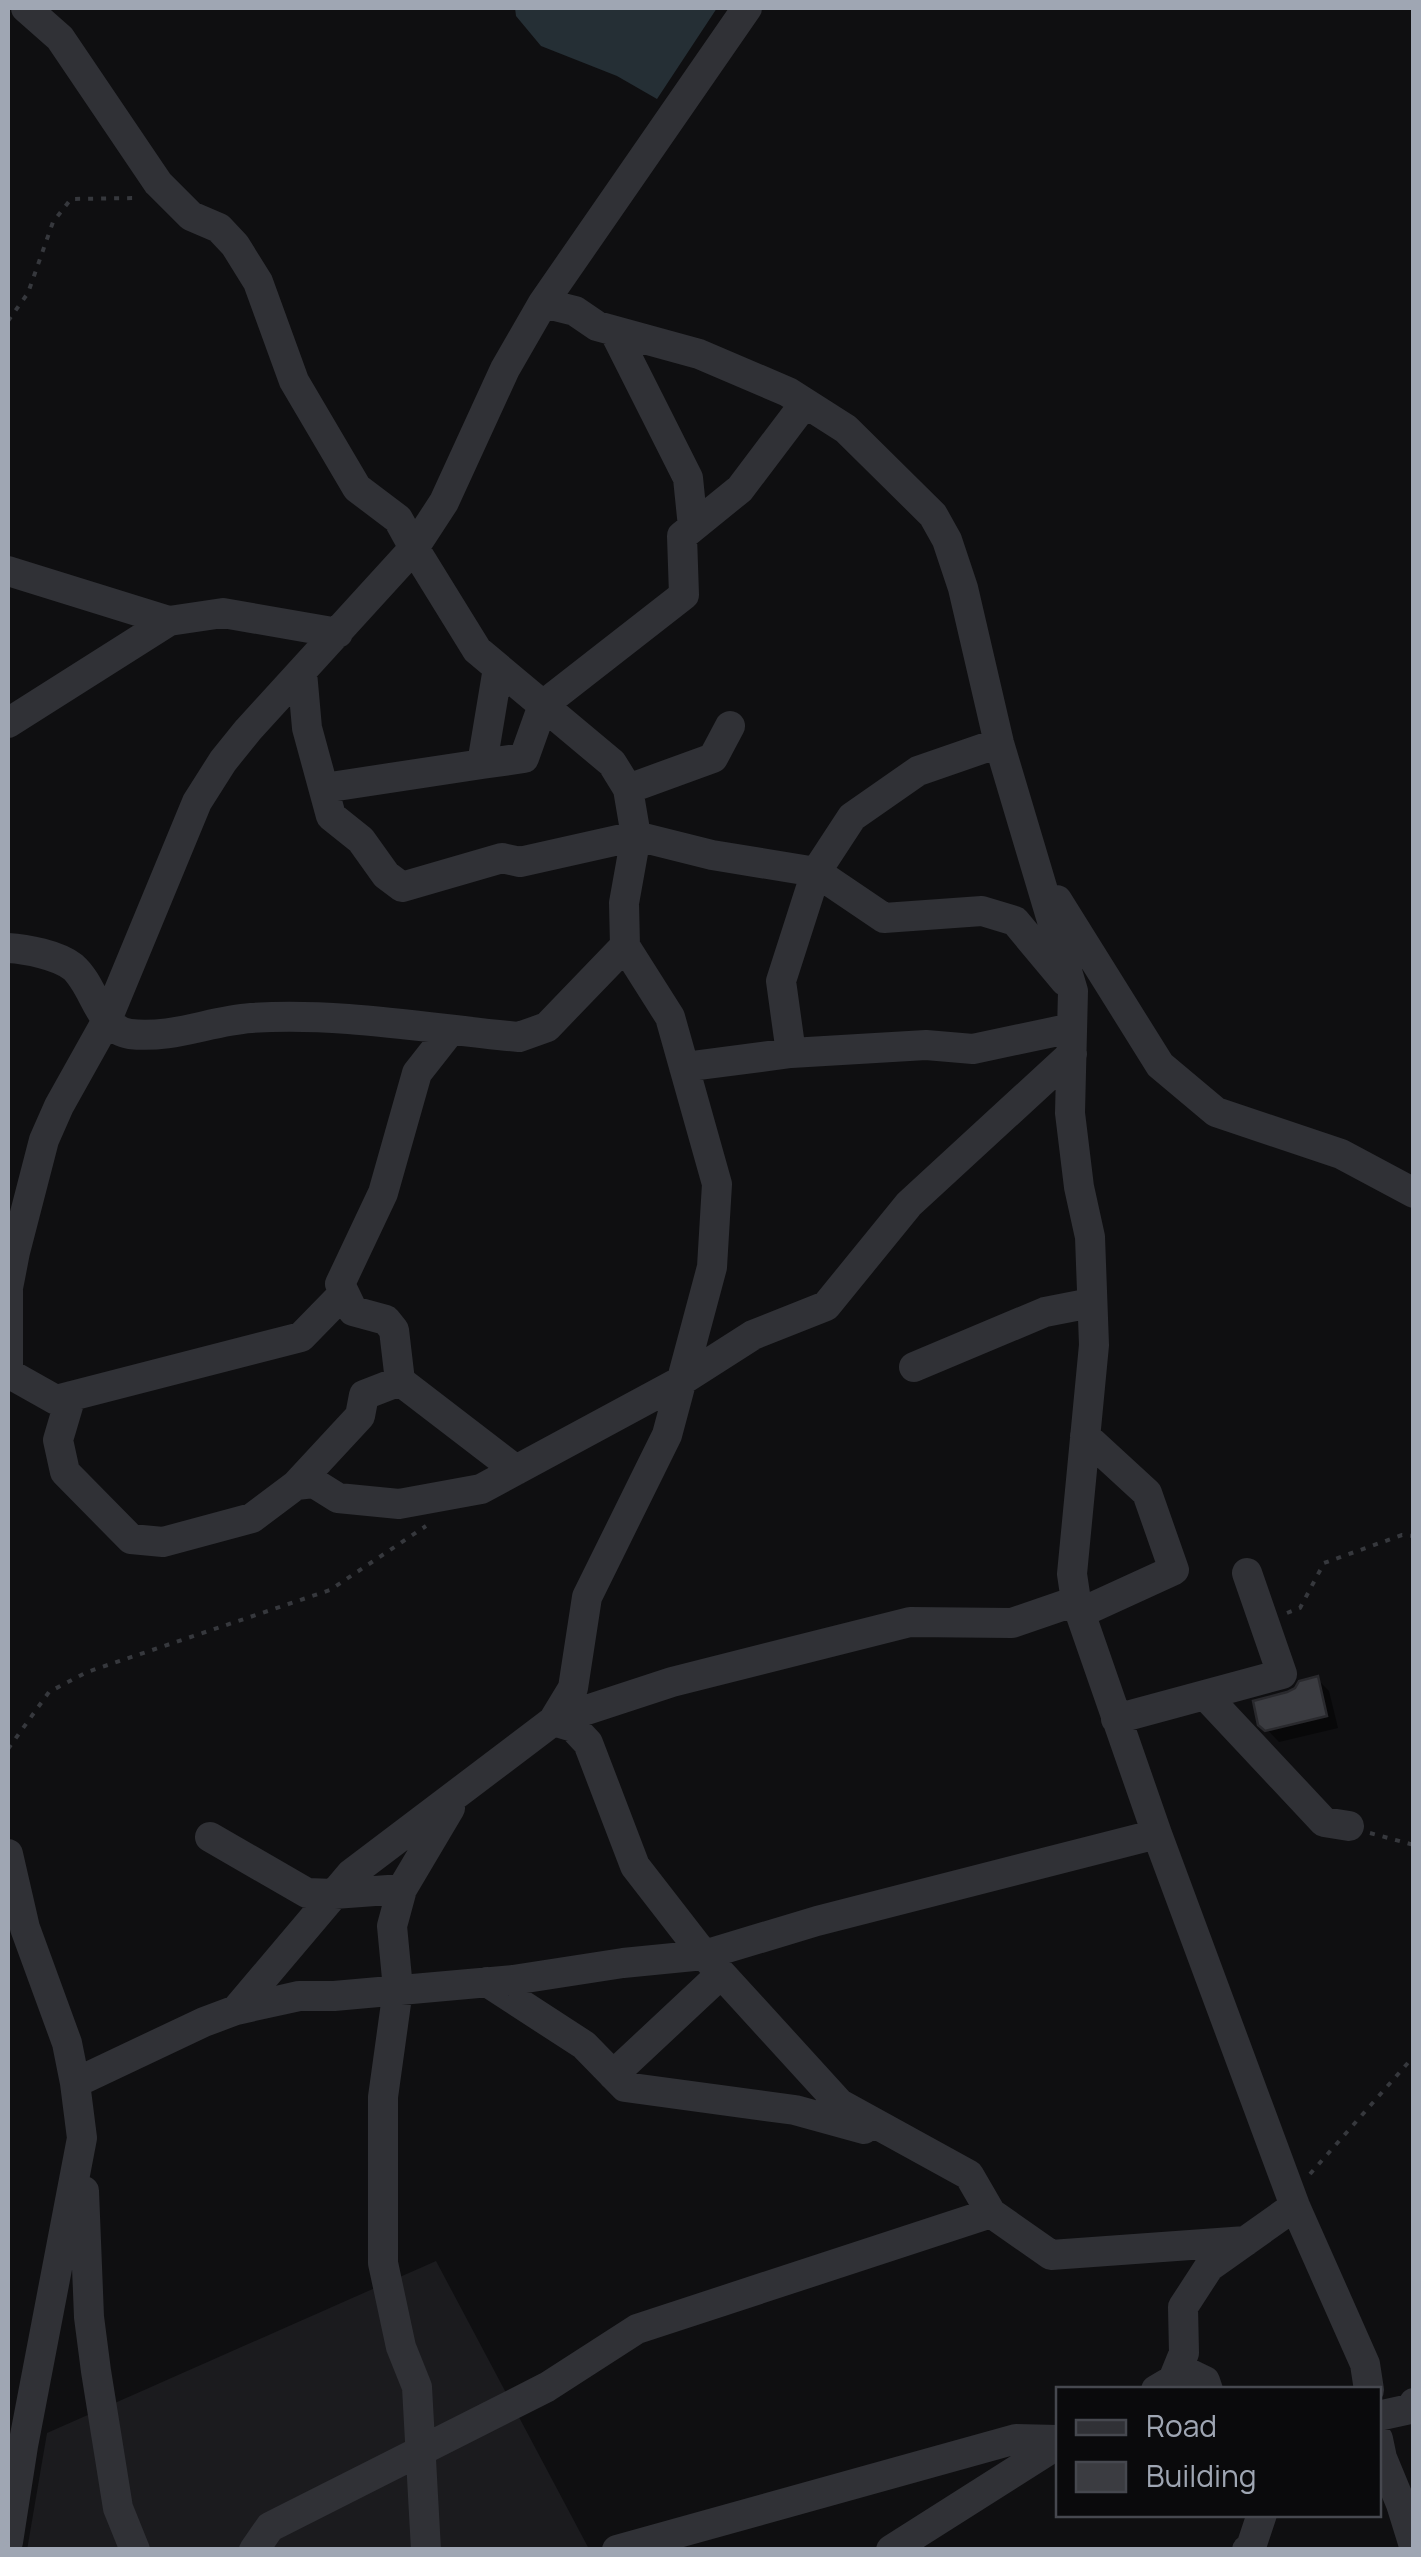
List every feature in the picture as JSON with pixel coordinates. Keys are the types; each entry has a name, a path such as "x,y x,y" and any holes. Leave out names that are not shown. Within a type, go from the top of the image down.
{"street":[{"path":"26,8 60,38 158,183 191,216 218,228 236,244 258,282 294,381 357,488 398,518 477,650 612,763 628,789 636,836 624,903 626,946 670,1017 717,1184 712,1267 667,1434 586,1597 573,1688 553,1721"},
{"path":"344,1293 301,1337 56,1400 8,1374 8,1288 18,1198 59,1106 106,1022 198,802 232,751 414,548 444,502 505,369 543,303 747,8"},
{"path":"543,303 574,311 597,326 699,354 788,392 846,429 913,493 947,540 963,588 999,743 1073,991 1070,1113 1090,1237 1094,1345 1072,1574 1078,1607 1157,1834 1291,2195 1364,2364 1368,2387"},
{"path":"614,331 688,478 694,526"},
{"path":"324,788 524,758 542,705 684,595 682,536 740,489 806,403"},
{"path":"8,547 40,581"},
{"path":"8,570 169,621"},
{"path":"8,723 169,621 222,613 338,633"},
{"path":"482,764 498,668"},
{"path":"302,672 308,728 331,816 361,840 386,876 402,888 502,858 520,862 636,836 712,855 816,872 884,918 982,911 1014,921 1073,991"},
{"path":"628,789 713,758 730,726"},
{"path":"791,1053 781,981 816,872 852,817 918,771 999,743"},
{"path":"1033,861 1160,1065 1216,1112 1341,1154 1414,1192"},
{"path":"8,948 29,949 71,965 91,988 106,1022 126,1034 166,1034 247,1018 314,1017 519,1037 547,1027 626,946"},
{"path":"450,1030 417,1072 383,1193 340,1284 353,1311 386,1320 394,1330 400,1380 516,1470"},
{"path":"684,1068 791,1053 926,1045 973,1049 1072,1041"},
{"path":"296,1484 314,1483 338,1498 399,1504 481,1488 681,1380 753,1335 826,1306 909,1204 1072,1041"},
{"path":"914,1367 1044,1312 1091,1303"},
{"path":"71,1396 58,1440 65,1472 132,1540 163,1542 252,1518 296,1484 360,1416 364,1395 400,1380"},
{"path":"236,2010 350,1874 553,1721 672,1682 910,1622 1012,1623 1078,1607 1174,1570 1146,1493 1085,1436"},
{"path":"1116,1719 1282,1674 1247,1573"},
{"path":"1205,1695 1324,1822 1349,1826"},
{"path":"553,1721 573,1727 588,1743 635,1866 712,1964 840,2104 969,2175 991,2213 1051,2255 1246,2240"},
{"path":"426,2550 418,2387 400,2347 384,2263 383,2097 398,1989 392,1926 402,1889 459,1792"},
{"path":"75,2084 236,2010 299,1996 487,1982 623,1962 712,1964 817,1921 1157,1834"},
{"path":"210,1837 307,1893 402,1889"},
{"path":"8,1854 24,1928 66,2043 75,2084 82,2138 88,2317 118,2508 135,2550"},
{"path":"613,2075 712,1964"},
{"path":"487,1982 584,2046 625,2087 794,2110 908,2141"},
{"path":"8,2542 15,2450 82,2138"},
{"path":"1161,2387 1173,2380 1184,2353 1183,2307 1209,2267 1246,2240 1291,2195"},
{"path":"254,2550 270,2527 547,2387 636,2329 991,2213"},
{"path":"1178,2368 1204,2381 1207,2387"},
{"path":"1381,2415 1410,2409 1414,2403"},
{"path":"1381,2417 1414,2428"},
{"path":"617,2550 1016,2439 1056,2442"},
{"path":"891,2550 1056,2443"},
{"path":"1381,2454 1414,2546"},
{"path":"1247,2550 1261,2517"}],"path":[{"path":"8,321 28,292 53,222 70,198 172,198"},
{"path":"8,1749 49,1692 86,1672 330,1590 436,1519"},
{"path":"1264,1622 1300,1608 1324,1562 1402,1535 1414,1536"},
{"path":"1349,1826 1414,1845"},
{"path":"1291,2195 1414,2056"}],"shaded area":[{"path":"515,8 717,8 657,99 617,76 541,46 516,16"},
{"path":"436,2261 589,2549 27,2550 47,2433"}],"building":[{"path":"1318,1676 1327,1716 1265,1731 1258,1725 1253,1701 1287,1692 1299,1681"}]}
